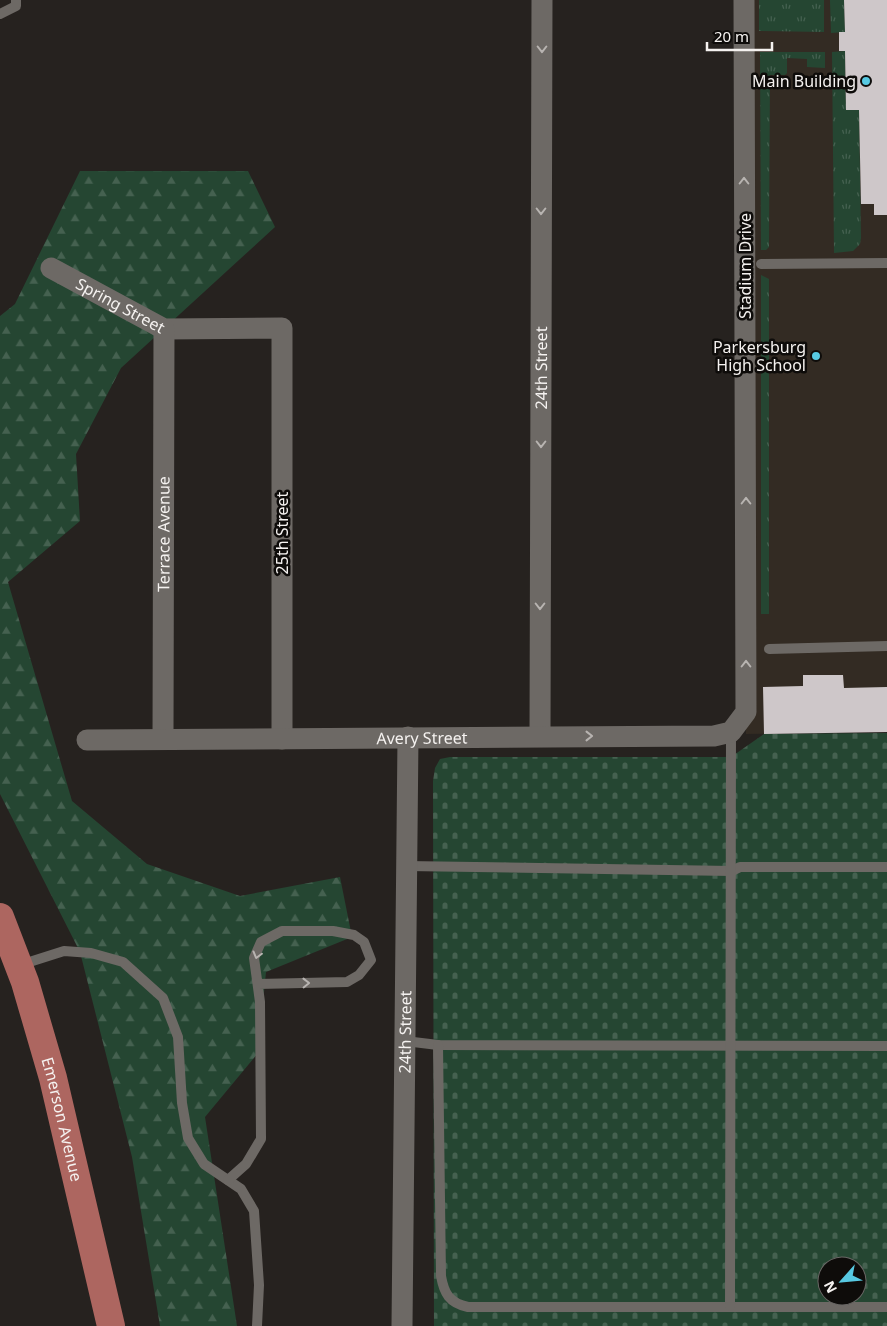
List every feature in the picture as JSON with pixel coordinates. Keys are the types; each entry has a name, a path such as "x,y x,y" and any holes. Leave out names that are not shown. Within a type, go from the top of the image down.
{"main road":[{"name":"Emerson Avenue","path":"0,917 19,965 54,1078 111,1326"}],"street":[{"name":"24th Street","path":"540,736 542,0"},
{"name":"Stadium Drive","path":"731,732 746,712 744,0"},
{"name":"Spring Street","path":"51,268 164,329 282,328"},
{"name":"25th Street","path":"282,328 282,738"},
{"name":"Terrace Avenue","path":"163,739 164,329"},
{"name":"Avery Street","path":"87,740 714,736 731,732"},
{"name":"24th Street","path":"402,1326 408,738"}],"lane":[{"path":"0,14 6,13 16,6 16,0"},
{"path":"760,264 887,263"},
{"path":"770,649 887,646"},
{"path":"730,1306 732,1045 731,732"},
{"path":"406,866 732,871 740,867 887,867"},
{"path":"228,1180 246,1164 261,1139 260,1011 254,958 261,942 282,931 333,931 354,935 364,942 371,960 360,975 347,982 258,984"},
{"path":"19,965 64,951 91,953 123,962 142,977 163,998 178,1037 182,1104 188,1138 204,1164 241,1189 254,1212 259,1285 257,1326"},
{"path":"405,1041 438,1045 887,1046"},
{"path":"438,1045 441,1276 444,1292 456,1304 468,1306 887,1307"}],"shaded area":[{"name":"Parkersburg High School","path":"744,0 887,0 887,732 746,734"}],"green space":[{"path":"759,0 824,0 824,32 759,31"},
{"path":"830,0 844,0 845,32 831,33"},
{"path":"845,51 846,110 859,110 861,238 860,244 853,251 834,253 832,52"},
{"path":"760,52 825,52 825,68 807,67 807,59 787,58 787,73 785,75 770,75 769,247 766,250 761,250"},
{"path":"80,171 248,171 275,227 121,368 76,454 80,521 8,582 72,801 147,864 240,896 340,877 352,937 266,972 258,1053 205,1117 237,1326 160,1326 132,1157 80,952 0,794 0,316 15,304"},
{"path":"761,275 769,279 769,614 761,614"},
{"path":"887,733 887,1326 434,1326 433,781 435,768 440,759 450,757 731,757 764,734"}],"building":[{"name":"Main Building","path":"844,0 887,0 887,215 874,215 874,204 861,204 859,110 846,110 845,51 839,51 839,32 845,32"},
{"path":"803,675 843,675 844,688 887,687 887,732 764,734 763,687 803,686"}],"place":[{"name":"Main Building","path":"866,81"},
{"name":"Parkersburg High School","path":"816,356"}]}
